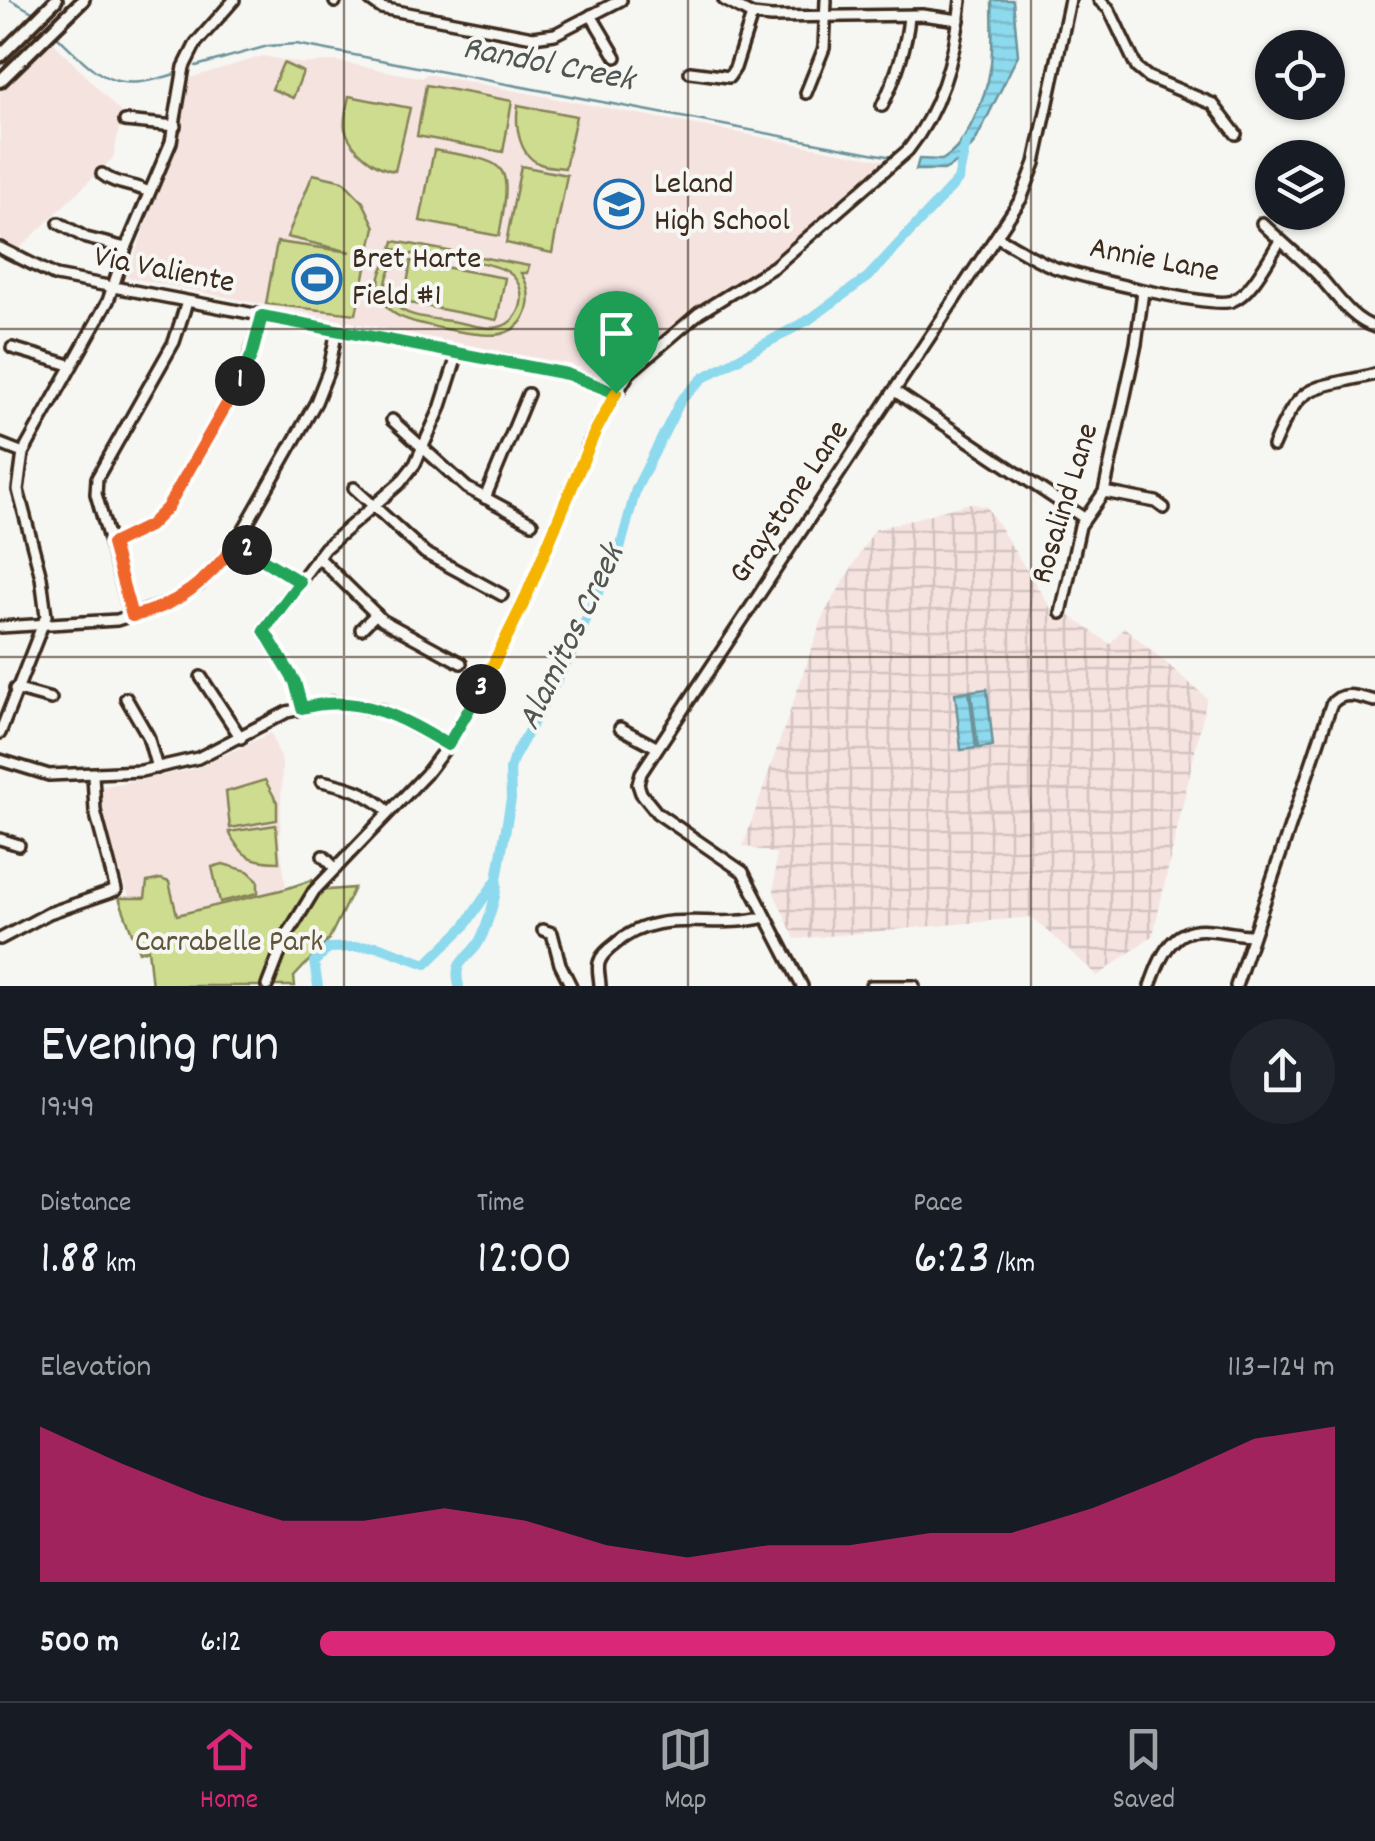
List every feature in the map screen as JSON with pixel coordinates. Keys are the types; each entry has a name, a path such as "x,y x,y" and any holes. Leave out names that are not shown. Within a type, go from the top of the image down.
{"main road":[{"path":"0,56 56,0"},
{"path":"0,80 83,0"}],"street":[{"path":"0,733 45,623 46,599 18,490 23,453 70,365 97,324 175,126 184,67 196,43 234,0"},
{"path":"370,0 381,8 533,37 555,34 620,0"},
{"path":"724,0 752,15 959,20"},
{"path":"806,93 824,48 826,0"},
{"path":"267,986 292,926 314,891 426,774 448,745 523,604 594,434 635,366 699,313 776,266 904,155 936,104 952,54 961,0"},
{"name":"Graystone Lane","path":"802,986 742,872 657,813 638,784 656,747 1021,199 1035,164 1070,0"},
{"path":"1099,0 1109,8 1137,68 1148,77 1213,104 1236,134"},
{"path":"591,15 616,57"},
{"path":"690,72 728,77 735,68 752,15"},
{"path":"882,106 896,77 909,17"},
{"path":"125,122 175,126"},
{"path":"102,174 114,182 130,183 149,192"},
{"path":"59,222 86,238 126,248"},
{"path":"1269,230 1341,302 1375,327"},
{"name":"Annie Lane","path":"997,237 1055,268 1217,303 1236,300 1280,241"},
{"name":"Via Valiente","path":"0,248 56,276 567,374 616,393"},
{"name":"Rosalind Lane","path":"1060,613 1084,518 1098,505 1104,492 1136,344 1143,290"},
{"path":"132,616 96,494 97,478 174,342 187,302"},
{"path":"112,544 149,526 167,508 245,371 262,316"},
{"path":"0,627 132,616 169,604 198,585 236,543 316,402 338,330"},
{"path":"12,348 70,365"},
{"path":"302,708 295,682 264,630 335,537 400,483 424,447 458,353"},
{"path":"1274,446 1286,414 1306,392 1324,384 1375,374"},
{"path":"896,392 1084,518"},
{"path":"485,498 528,394"},
{"path":"392,420 467,488 532,523"},
{"path":"0,444 23,453"},
{"path":"354,488 425,554 502,595"},
{"path":"1104,492 1156,502 1164,508"},
{"path":"236,543 300,582"},
{"path":"318,556 376,614 461,663"},
{"path":"361,629 376,614"},
{"path":"201,676 240,738"},
{"path":"16,689 51,699"},
{"path":"1236,986 1331,705 1343,695 1375,701"},
{"path":"126,698 148,736 157,768"},
{"path":"0,760 49,775 157,768 198,758 280,716 332,702 374,707 448,745"},
{"path":"620,728 656,747"},
{"path":"0,939 49,913 116,890 95,811 93,774"},
{"path":"322,780 354,788 389,812"},
{"path":"0,839 19,845"},
{"path":"322,856 334,867"},
{"path":"600,986 597,967 601,958 633,928 701,919 731,922 765,917"},
{"path":"1150,986 1162,956 1180,934 1207,929 1252,935"},
{"path":"543,930 552,934 571,986"},
{"path":"871,986 914,986"}],"shaded area":[{"path":"50,39 122,114 113,158 19,249 0,240 0,87"},
{"name":"Leland High School","path":"263,56 303,64 336,61 422,78 426,74 887,161 787,255 679,326 616,382 582,369 127,277 163,178 190,78"},
{"path":"970,503 987,507 1055,615 1067,614 1110,644 1124,627 1207,698 1153,935 1098,976 1032,917 795,939 774,893 776,854 743,846 824,614 874,530"},
{"path":"271,733 282,763 280,843 286,889 177,915 161,899 129,897 105,828 100,787 195,769"}],"green space":[{"path":"283,63 303,72 293,98 272,89"},
{"path":"426,85 512,101 503,152 417,136"},
{"path":"349,96 410,108 395,171 372,162 348,136 344,121"},
{"path":"518,105 576,116 565,168 540,164 527,154 518,130"},
{"path":"434,150 477,158 500,169 506,191 499,236 420,221"},
{"path":"521,166 567,175 552,253 506,243"},
{"path":"313,174 343,181 363,202 375,227 356,314 266,304 277,242 351,252 287,237"},
{"path":"394,241 529,266 527,273 521,273 528,291 524,317 511,330 492,335 430,326 395,314 379,290 385,264 398,250 392,248","holes":["417,253 478,262 508,272 519,286 519,311 507,324 485,328 421,317 400,309 387,293 388,276 399,261"]},
{"path":"411,261 505,278 497,320 404,302"},
{"path":"265,780 277,802 277,820 230,828 226,792"},
{"path":"276,825 279,862 248,856 229,832"},
{"path":"223,864 248,871 258,880 258,893 220,902 212,867"},
{"name":"Carrabelle Park","path":"147,882 169,882 177,915 314,882 276,951 263,986 152,986 148,949 139,952 119,898 145,898"},
{"path":"354,888 329,939 294,977 295,986 272,986 289,937 317,891"}],"water":[{"path":"992,0 1013,0 1018,55 975,142 958,162 944,170 916,170 919,159 942,160 952,153 980,107 991,63"},
{"path":"987,689 993,746 978,748 971,691"},
{"path":"969,691 976,748 961,750 955,693"}],"waterway":[{"name":"Randol Creek","path":"11,0 36,14"},
{"name":"Randol Creek","path":"55,34 84,62 108,78 136,82 175,74"},
{"name":"Randol Creek","path":"196,66 268,46 296,44 892,157"},
{"name":"Alamitos Creek","path":"318,986 314,962 329,948 377,946 426,964 464,927 497,879 511,799 513,759 575,648 594,599 616,564 636,489 681,400 703,378 810,319 868,277 958,180 966,143"},
{"path":"459,986 459,966 480,940 497,884"}],"place":[{"name":"Leland High School","path":"619,204"},
{"name":"Bret Harte Field #1","path":"317,279"}],"route":[{"path":"262,316 567,374 616,393 594,434 523,604 448,745 374,707 332,702 302,708 295,682 264,630 300,582 236,543 198,585 169,604 132,616 112,544 149,526 167,508 245,371 262,316"}]}
